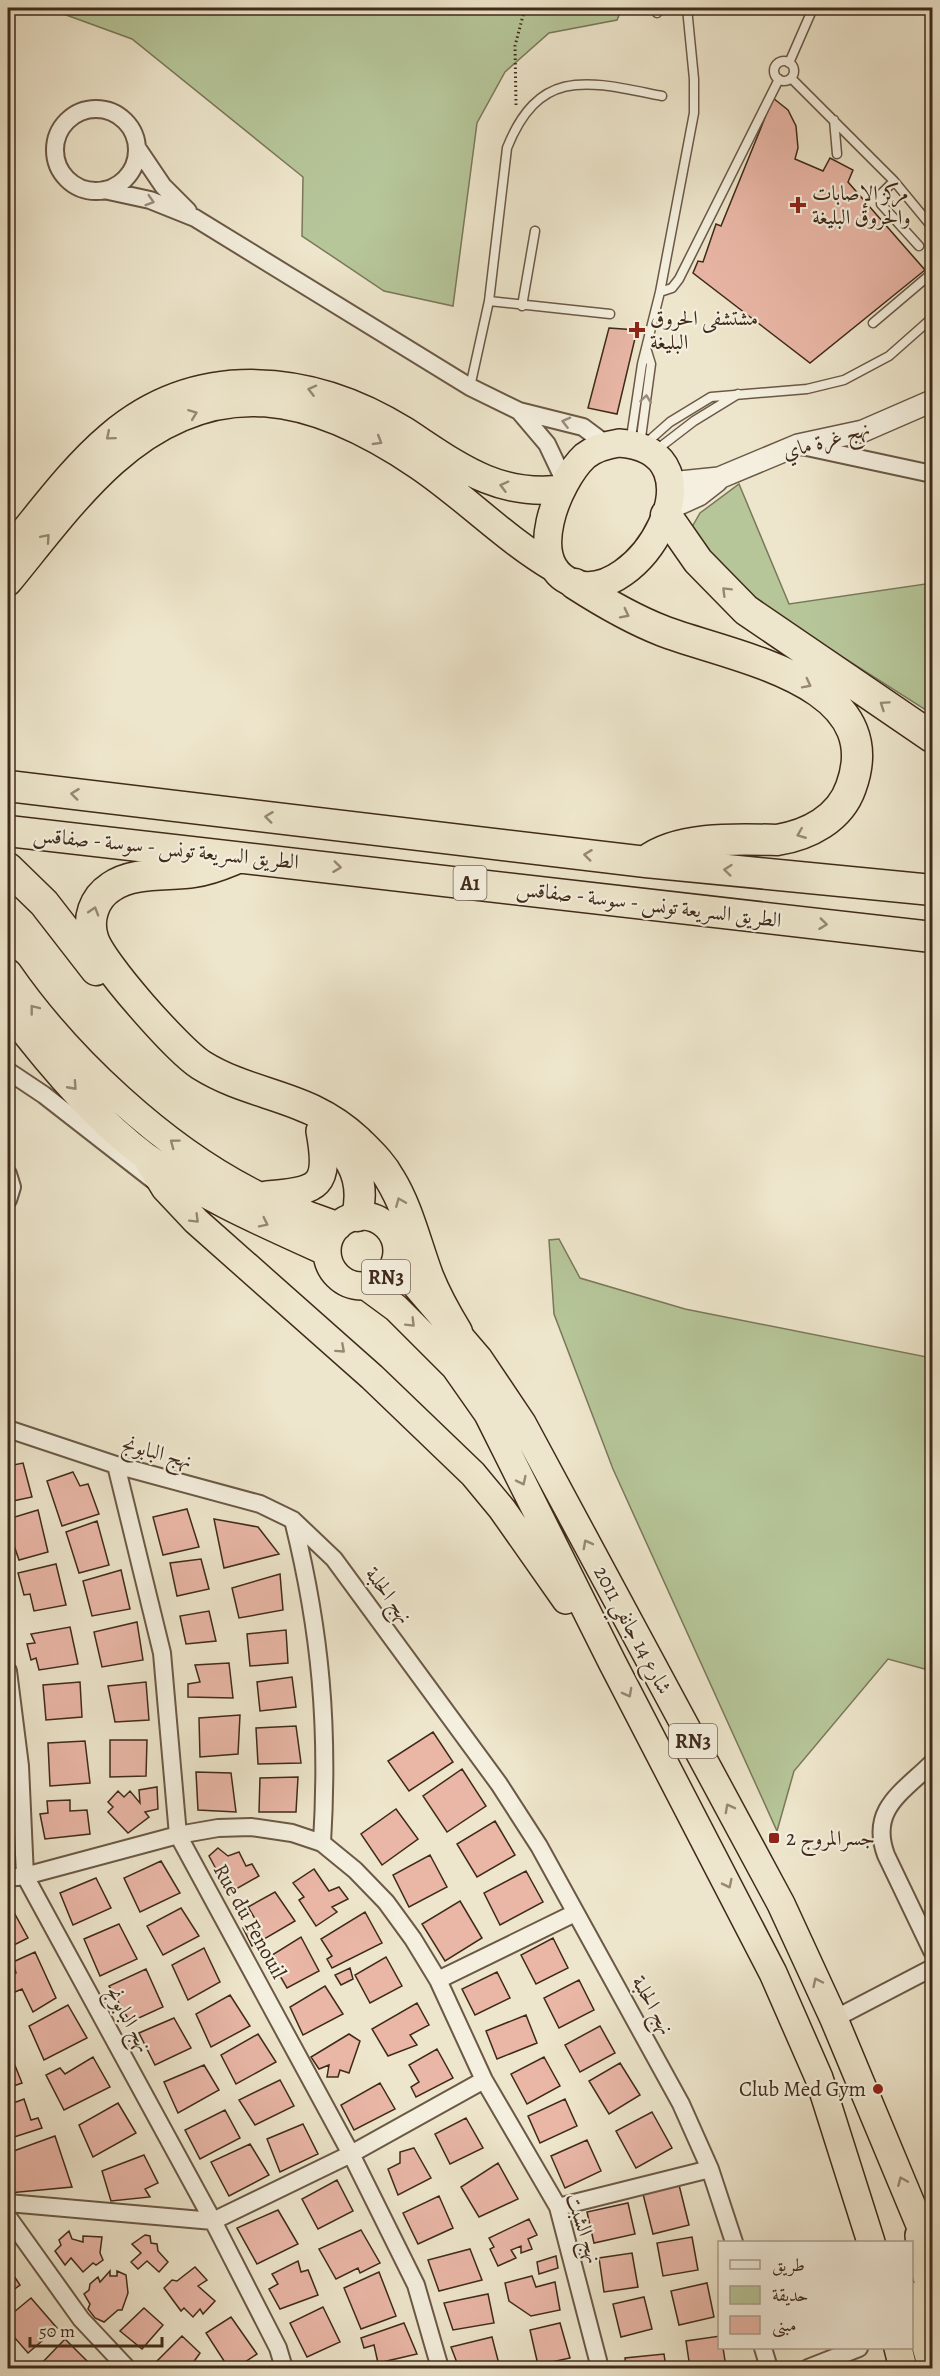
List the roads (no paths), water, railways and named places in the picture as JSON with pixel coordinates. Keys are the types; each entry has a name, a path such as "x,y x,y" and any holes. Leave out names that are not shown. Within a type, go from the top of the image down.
{"highway":[{"path":"8,551 81,465 112,434 167,401 232,384 279,384 326,393 376,414 484,480 530,491 564,485"},
{"path":"8,582 97,478 130,448 185,417 216,405 235,403 290,405 327,415 357,428 421,467 517,544 564,576 644,623 741,656 815,688 838,707 853,734 857,764 849,793 831,816 806,833 777,840 680,844 662,851 646,862"},
{"path":"668,503 649,548 628,568 594,585 564,576 550,559 548,541 552,514 564,485 586,456 634,447 666,472 668,503 698,561 746,610 933,737"},
{"name":"الطريق السريعة تونس - سوسة - صفاقس","path":"8,786 646,862 933,890"},
{"name":"الطريق السريعة تونس - سوسة - صفاقس","path":"8,831 245,856 933,937"},
{"path":"245,856 208,870 134,878 112,885 103,893 92,913 90,925 96,947 169,1037 198,1063 228,1079 291,1099 323,1114 379,1162 395,1188 437,1296 457,1332"},
{"path":"8,868 44,903 154,1044 177,1066 219,1092 307,1124 342,1148 355,1168 360,1191 347,1221 331,1233 327,1252 206,1193 146,1157 92,1107 8,1010"},
{"path":"8,973 63,1043 152,1126 219,1174 259,1196 347,1221"},
{"path":"259,1196 302,1192 319,1181 325,1166 320,1131"},
{"path":"146,1157 165,1188 196,1221 372,1377 473,1474 516,1528 591,1637 612,1662"},
{"name":"RN3","path":"347,1221 377,1219 392,1233 396,1242 396,1262 384,1279 366,1286"},
{"name":"شارع 14 جانفي 2011","path":"327,1252 335,1274 343,1281 366,1286 405,1317 455,1367 475,1392 500,1436 612,1662 717,1861 797,2024 834,2120 873,2240"},
{"name":"شارع 14 جانفي 2011","path":"396,1262 490,1373 518,1415 781,1904 834,2019 933,2254"},
{"path":"919,2220 921,2255 933,2295"},
{"path":"913,2299 933,2368"},
{"path":"898,2349 903,2368"}],"street":[{"path":"195,218 163,186 138,149 135,135 128,122 116,113 102,109 89,109 76,114 66,122 58,135 55,147 56,160 61,171 80,187 150,200 195,218 470,387 519,411 583,427 634,447"},
{"path":"104,190 117,185 128,176 135,163 138,149"},
{"name":"نهج غرة ماي","path":"668,503 699,495 719,478 798,446 863,431 933,401"},
{"path":"519,411 547,444 564,485"},
{"path":"798,446 933,474"},
{"path":"8,1071 44,1095 165,1188"},
{"path":"8,1174 12,1187 8,1200"},
{"name":"نهج البابونج","path":"8,1429 116,1465 241,1498 293,1520"},
{"name":"Rue du Fenouil","path":"116,1465 162,1653 178,1835 351,2154 416,2285 440,2368"},
{"path":"293,1520 307,1574 318,1641 325,1708 326,1775 322,1843"},
{"name":"نهج الحلبة","path":"293,1520 334,1559 499,1784 539,1846 671,2085 710,2169 734,2241"},
{"path":"307,1574 318,1563 334,1559"},
{"name":"نهج البابونج","path":"8,1671 20,1766 25,1876 213,2221 278,2348 284,2368"},
{"path":"933,1763 890,1805 880,1822 880,1841 933,1950"},
{"path":"8,1878 25,1876 178,1835 218,1828 251,1827 292,1833 322,1843 355,1870 386,1902 413,1939 438,1980 484,2080 351,2154 213,2221 8,2203"},
{"path":"438,1980 575,1912"},
{"path":"834,2019 933,1968"},
{"name":"نهج الشبت","path":"484,2080 558,2207 600,2368"},
{"path":"558,2207 710,2169"},
{"path":"8,2217 81,2319 127,2368"},
{"path":"764,2349 769,2368"},
{"path":"808,2368 856,2349"}],"lane":[{"path":"634,447 651,364 647,351 695,102 687,8"},
{"path":"789,63 813,8"},
{"path":"779,80 774,72 777,64 781,62 789,63 794,70 791,78"},
{"path":"779,80 791,78"},
{"path":"791,78 894,181 933,227"},
{"path":"660,292 672,288 679,279 779,80"},
{"path":"470,387 489,301 507,148 518,125 543,97 566,85 578,82 592,82 662,96"},
{"path":"834,119 837,154"},
{"path":"894,181 882,194 881,204 919,246"},
{"path":"522,306 535,231"},
{"path":"873,322 933,273"},
{"path":"489,301 610,314"},
{"path":"634,447 703,401 720,395 807,389 844,380 889,356 931,323"},
{"path":"634,447 694,421 738,394"}],"place":[{"name":"مركز الإصابات والحروق البليغة","path":"798,205"},
{"name":"مشتشفى الحروق البليغة","path":"637,330"},
{"name":"جسرالمروج 2","path":"774,1838"},
{"name":"Club Med Gym","path":"878,2089"}]}
